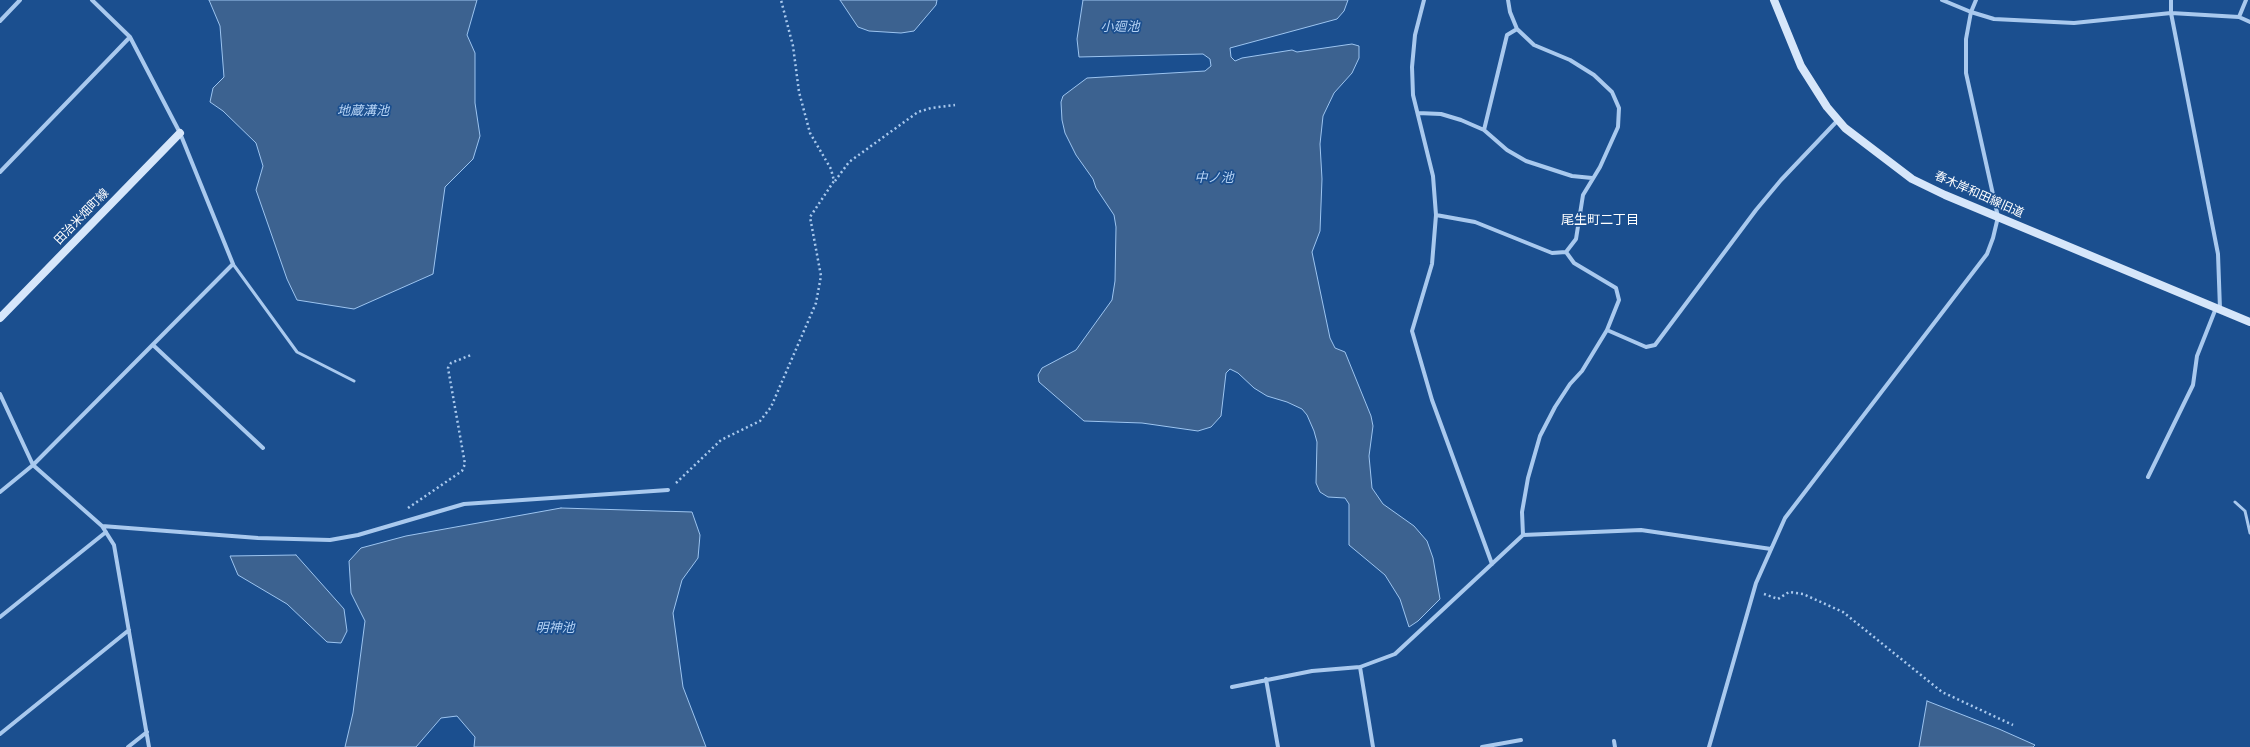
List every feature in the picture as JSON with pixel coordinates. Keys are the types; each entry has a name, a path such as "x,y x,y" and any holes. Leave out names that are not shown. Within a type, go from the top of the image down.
{"street":[{"path":"0,21 20,0"},
{"path":"0,492 33,465 233,264 180,134 130,37 92,0"},
{"path":"1424,0 1415,35 1412,67 1413,95 1433,176 1436,215 1432,264 1412,331 1432,400 1492,564"},
{"path":"1436,215 1475,222 1552,253 1566,252 1576,239 1583,195 1611,147 1618,127 1619,108 1612,92 1594,75 1570,60 1534,45 1517,29 1510,12 1508,0"},
{"name":"春木岸和田線旧道","path":"1774,0 1801,66 1824,102 1845,128 1912,179 1998,217 2250,322"},
{"path":"1942,0 1971,12 1994,19 2074,23 2171,13 2239,16 2250,22"},
{"path":"1709,747 1754,591 1785,518 1987,254 1993,238 1998,217 1966,73 1966,39 1971,12 1976,0"},
{"path":"2148,477 2193,385 2197,356 2218,309 2218,254 2171,13 2171,0"},
{"path":"2239,16 2246,0"},
{"path":"1484,130 1507,35 1517,29"},
{"path":"0,172 130,37"},
{"path":"1418,113 1441,114 1484,130 1507,150 1526,161 1572,176 1592,178"},
{"path":"1607,330 1646,347 1655,345 1756,210 1781,180 1838,119"},
{"name":"田治米畑町線","path":"0,318 180,134"},
{"path":"1523,536 1522,512 1528,478 1540,436 1570,384 1582,371 1607,330 1619,300 1616,288 1574,263 1566,252"},
{"path":"153,345 263,448"},
{"path":"0,394 33,465 102,526 114,545 147,732 148,747"},
{"path":"102,526 258,538 330,540 358,535 464,504 668,490"},
{"path":"1232,688 1266,679 1312,670 1360,667 1395,654 1523,536 1641,530 1771,550"},
{"path":"0,617 106,532"},
{"path":"0,734 129,630"},
{"path":"1360,667 1373,747"},
{"path":"1266,679 1278,747"},
{"path":"128,747 147,732"},
{"path":"1482,747 1521,740"},
{"path":"1614,741 1615,747"}],"lane":[{"path":"233,264 297,352 354,381"},
{"path":"2235,502 2245,511 2250,533"}],"path":[{"path":"781,0 793,46 799,92 810,133 832,169 834,181"},
{"path":"668,490 721,440 760,421 771,407 816,303 821,276 810,217 834,181 849,162 918,112 931,108 955,105"},
{"path":"403,511 462,471 464,464 448,368 451,363 471,355"},
{"path":"1754,591 1778,599 1789,592 1803,594 1843,612 1942,692 2013,725"}],"water":[{"name":"地蔵溝池","path":"209,0 477,0 467,35 475,53 475,103 480,136 473,159 445,187 433,274 354,309 297,300 287,279 256,190 263,166 256,143 223,111 210,102 213,88 224,77 220,26"},
{"path":"840,0 937,0 936,5 914,31 901,33 869,31 858,27"},
{"name":"中ノ池","path":"1083,0 1348,0 1344,11 1337,19 1230,48 1231,57 1235,61 1242,58 1292,50 1297,52 1352,44 1359,46 1359,58 1352,73 1334,93 1323,116 1320,144 1322,179 1320,231 1312,252 1330,338 1335,348 1345,352 1371,416 1373,426 1369,456 1372,488 1383,504 1414,526 1427,541 1433,558 1440,599 1418,621 1409,627 1400,599 1385,575 1349,545 1349,504 1345,498 1328,497 1320,492 1316,483 1317,442 1307,415 1302,409 1287,402 1267,396 1254,388 1238,373 1230,369 1226,373 1221,416 1211,427 1198,431 1142,423 1084,421 1039,382 1038,375 1042,368 1076,350 1112,300 1115,281 1116,227 1114,215 1096,188 1093,179 1076,155 1065,133 1062,120 1061,102 1063,96 1087,78 1205,71 1211,66 1210,59 1203,54 1079,57 1077,39"},
{"name":"明神池","path":"561,508 692,512 700,535 698,558 682,580 673,613 683,687 706,747 474,747 475,737 457,716 441,718 416,747 345,747 353,713 365,621 351,593 349,561 361,548 406,536"},
{"path":"296,555 344,609 347,631 341,643 327,642 287,604 238,575 230,556"},
{"path":"1927,701 1999,729 2035,745 2033,747 1919,747"}],"district":[{"name":"尾生町二丁目","path":"1600,221"}],"water label":[{"name":"小廻池","path":"1120,28"}]}
